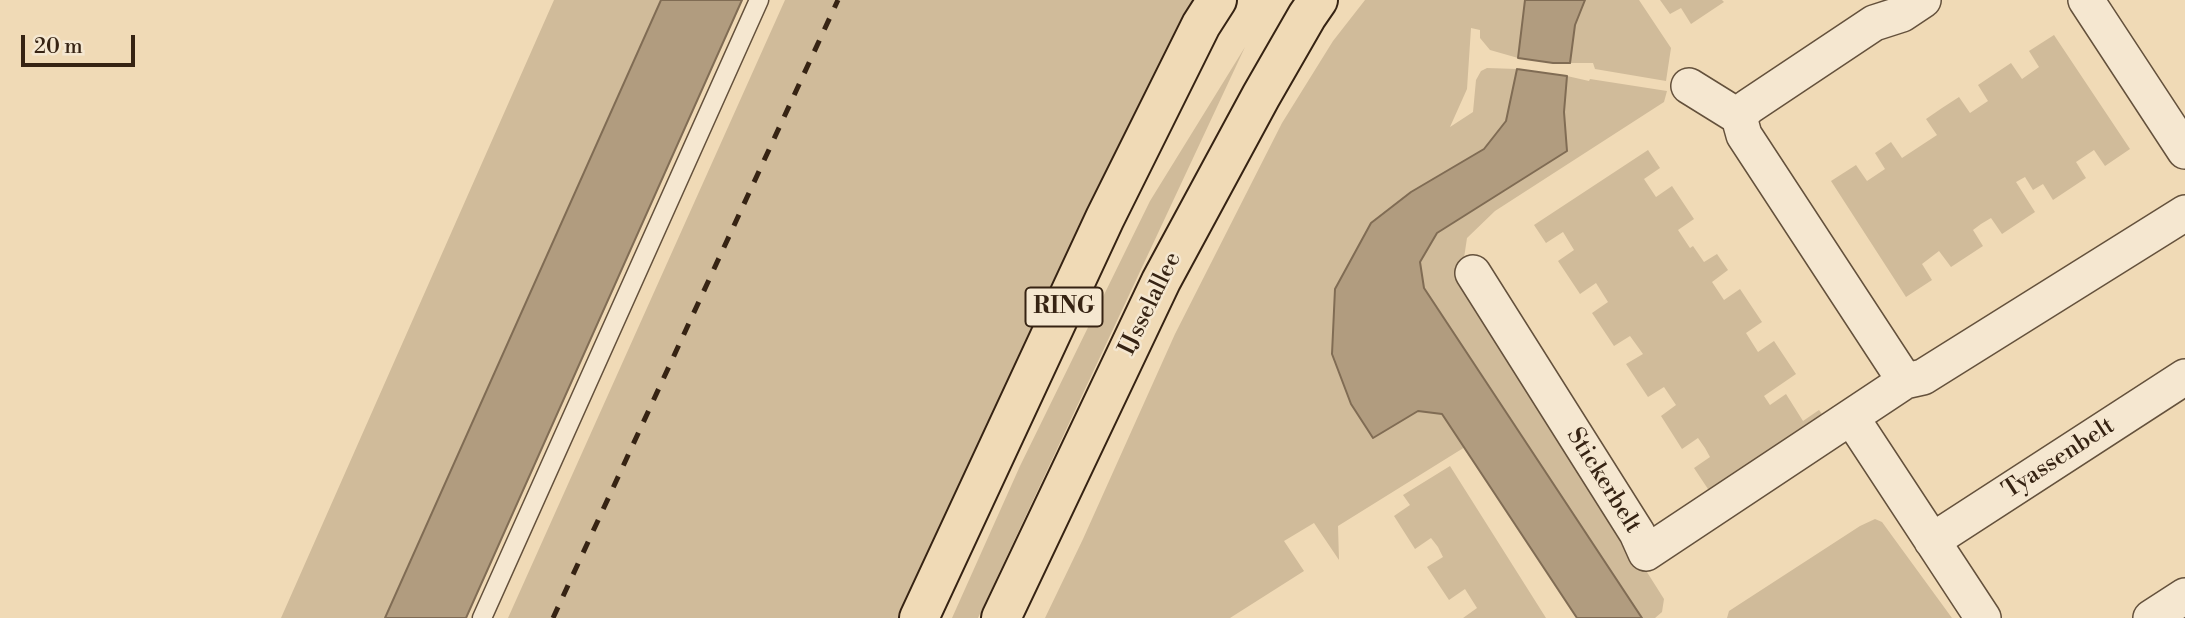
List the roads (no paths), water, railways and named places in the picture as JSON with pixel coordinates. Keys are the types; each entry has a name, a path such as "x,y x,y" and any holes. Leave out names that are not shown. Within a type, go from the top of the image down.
{"main road":[{"name":"RING","path":"919,618 1105,218 1201,25 1217,0"},
{"name":"IJsselallee","path":"1001,618 1161,281 1261,96 1318,0"}],"street":[{"path":"1739,117 1748,107 1874,23 1902,14 1923,0"},
{"path":"2086,0 2185,152"},
{"path":"1689,86 1739,117 1744,135 1905,381"},
{"name":"Stickerbelt","path":"1473,273 1637,533 1646,553 1905,381 1923,377 2185,213"},
{"name":"Tyassenbelt","path":"1932,541 2185,377"},
{"path":"1851,417 1983,618"},
{"path":"2151,618 2185,596"}],"lane":[{"path":"482,618 759,0"}],"railway":[{"path":"553,618 838,0"}]}
